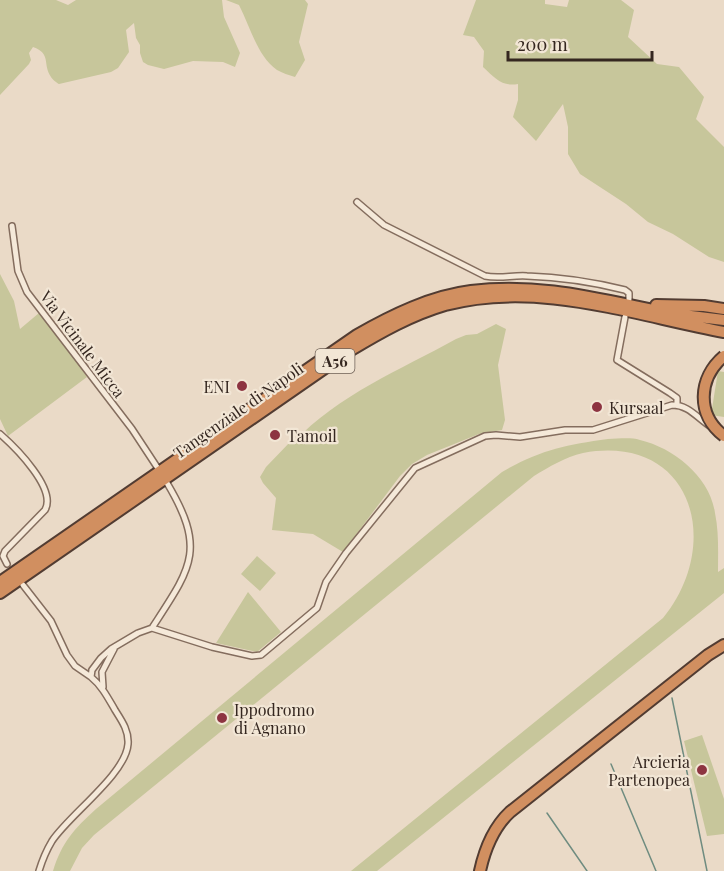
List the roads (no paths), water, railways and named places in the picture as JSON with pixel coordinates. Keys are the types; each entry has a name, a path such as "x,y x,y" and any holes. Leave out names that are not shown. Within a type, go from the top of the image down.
{"highway":[{"name":"Tangenziale di Napoli","path":"0,582 357,335 416,306 470,291 512,288 567,292 631,302 675,314 724,320"},
{"name":"Tangenziale di Napoli","path":"0,593 21,581 351,350 391,327 435,309 479,298 541,297 564,299 724,332"},
{"path":"631,302 724,309"},
{"path":"724,356 710,371 703,395 708,418 713,427 724,436"},
{"path":"4,568 58,541"},
{"path":"0,598 21,581"},
{"path":"480,871 492,835 510,812 708,655 724,645"}],"street":[{"path":"357,202 384,225 485,276 495,278 525,276 578,281 625,290 629,293 631,302"},
{"name":"Via Vicinale Micca","path":"12,226 18,271 27,292 132,429 157,467"},
{"path":"625,317 617,360 677,398 676,404"},
{"path":"152,628 212,647 258,656 317,608 326,582 346,553 418,465 491,435 520,437 565,430 593,430 676,404 713,426 724,425"},
{"path":"0,434 40,480 45,488 48,504 45,510 4,551 4,568"},
{"path":"96,675 105,654 132,636 152,628 190,563 192,551 183,512 167,483"},
{"path":"21,581 51,621 67,655 75,666 96,675 127,730 127,753 102,786 52,841 39,871"},
{"path":"96,675 118,645"}],"waterway":[{"path":"672,698 707,871"},
{"path":"611,764 656,871"},
{"path":"547,813 587,871"}],"place":[{"name":"ENI","path":"242,386"},
{"name":"Kursaal","path":"597,407"},
{"name":"Tamoil","path":"275,435"},
{"name":"Ippodromo di Agnano","path":"222,718"},
{"name":"Arcieria Partenopea","path":"702,770"}]}
